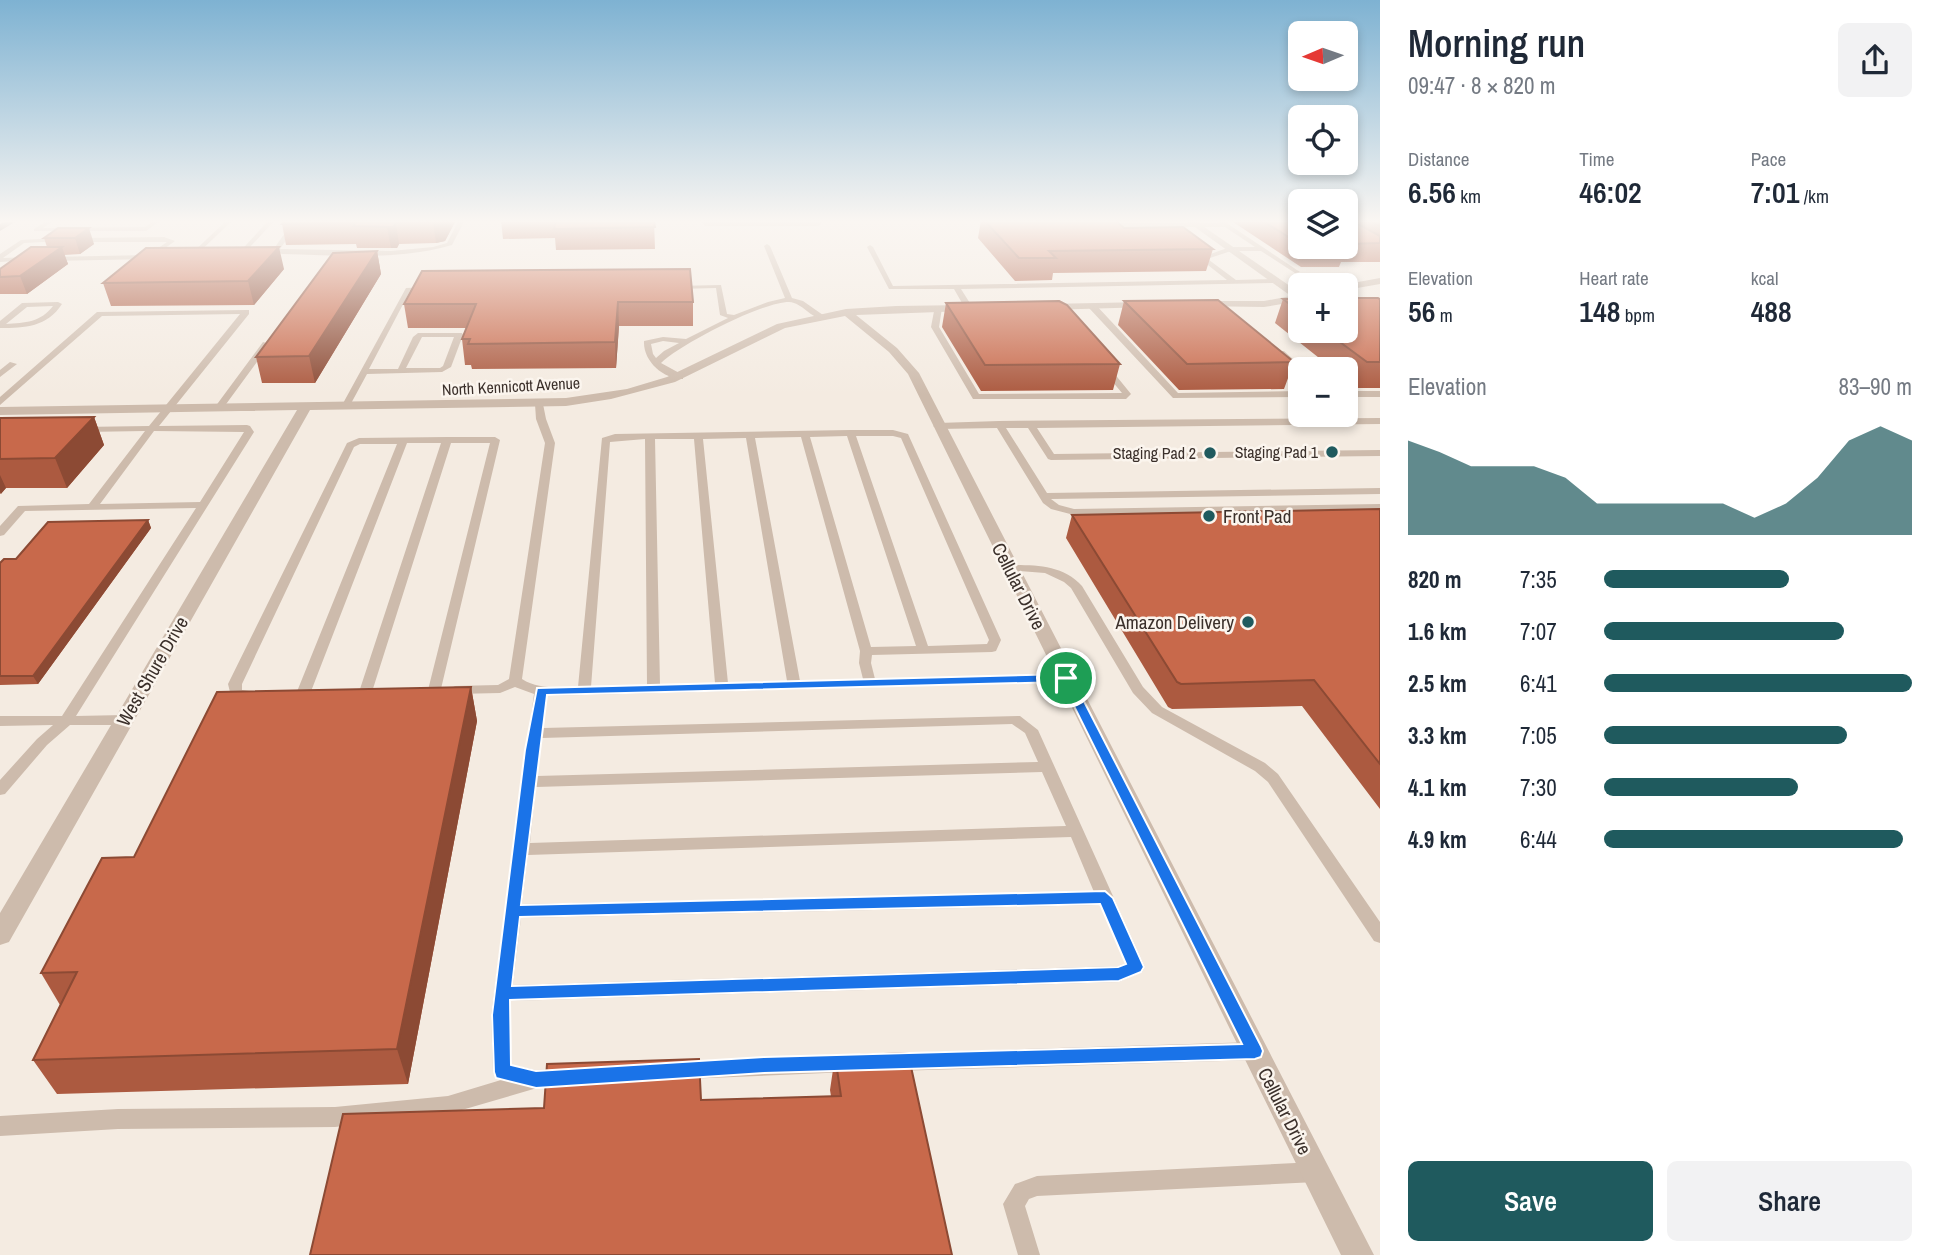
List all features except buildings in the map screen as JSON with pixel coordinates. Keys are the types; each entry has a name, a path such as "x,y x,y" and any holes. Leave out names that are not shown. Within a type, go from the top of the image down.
{"street":[{"path":"1272,279 1288,290"},
{"path":"1358,285 1380,281"},
{"path":"1195,304 1264,303 1288,300"},
{"path":"1037,310 1157,305"},
{"name":"North Kennicott Avenue","path":"0,411 539,404 612,395 680,377 754,336 820,317 846,312 982,308"},
{"name":"Cellular Drive","path":"846,312 900,356 913,373 1358,1255"},
{"name":"West Shure Drive","path":"0,935 305,408"}],"lane":[{"path":"780,279 789,300"},
{"path":"886,279 891,288 1275,281"},
{"path":"1230,279 1233,281"},
{"path":"662,287 719,286 724,315 735,318"},
{"path":"956,287 969,308"},
{"path":"345,407 408,289 434,289"},
{"path":"656,363 667,353 760,306 797,300 820,317"},
{"path":"58,304 41,322 29,326 0,326 25,305 58,304"},
{"path":"1221,304 1231,312"},
{"path":"1092,306 1176,396 1288,394"},
{"path":"938,309 935,327 976,397 1126,396 1101,364"},
{"path":"1037,310 1051,319"},
{"path":"0,402 100,314 246,312 92,507"},
{"path":"218,409 273,335"},
{"path":"364,372 442,370 447,367 459,335 417,337 401,371"},
{"path":"680,377 660,368 649,354 647,343 652,340 688,342"},
{"path":"1270,345 1288,359"},
{"path":"0,374 13,364"},
{"path":"1358,394 1380,394"},
{"path":"515,681 550,443 541,419 539,404"},
{"path":"939,426 1380,421"},
{"path":"999,424 1043,496 1055,507 1074,512 1380,507"},
{"path":"1031,426 1051,457 1380,453"},
{"path":"0,790 42,742 66,721 249,432 243,427 69,429"},
{"path":"850,433 923,649"},
{"path":"583,691 605,440 615,437 850,433 892,433 905,436 995,640 992,648 866,651"},
{"path":"805,434 866,651 865,663 870,683"},
{"path":"750,435 794,684"},
{"path":"650,436 654,689"},
{"path":"698,436 722,687"},
{"path":"380,692 360,692 447,440"},
{"path":"268,695 236,693 235,684 350,445 359,441 495,440 435,690"},
{"path":"303,694 403,441"},
{"path":"1043,496 1380,491"},
{"path":"1306,492 1321,508"},
{"path":"0,533 22,508 202,505"},
{"path":"1010,568 1044,568 1063,574 1076,586 1147,701 1157,710 1260,767 1273,778 1380,936"},
{"path":"515,681 521,686 541,691 583,691 1066,678"},
{"path":"421,691 500,689 515,681"},
{"path":"536,1079 503,1072 500,1015 541,691"},
{"path":"503,993 1119,974 1136,967 1031,730 1015,719 535,733"},
{"path":"0,721 124,720"},
{"path":"528,782 1047,767"},
{"path":"520,849 1076,831"},
{"path":"513,911 1105,898"},
{"path":"670,1071 764,1065 1255,1051"},
{"path":"0,1126 118,1119 335,1117 448,1105 536,1079 576,1077"},
{"path":"1029,1255 1014,1204 1021,1191 1037,1186 1316,1172"}],"place":[{"name":"Staging Pad 1","path":"1332,452"},
{"name":"Staging Pad 2","path":"1210,453"},
{"name":"Front Pad","path":"1209,516"},
{"name":"Amazon Delivery","path":"1248,622"}],"route":[{"path":"1066,678 541,691 532,750 503,993 1119,974 1136,967 1105,898 513,911 503,993 500,1015 503,1072 536,1079 764,1065 1017,1060 1255,1051 1066,678"}]}
